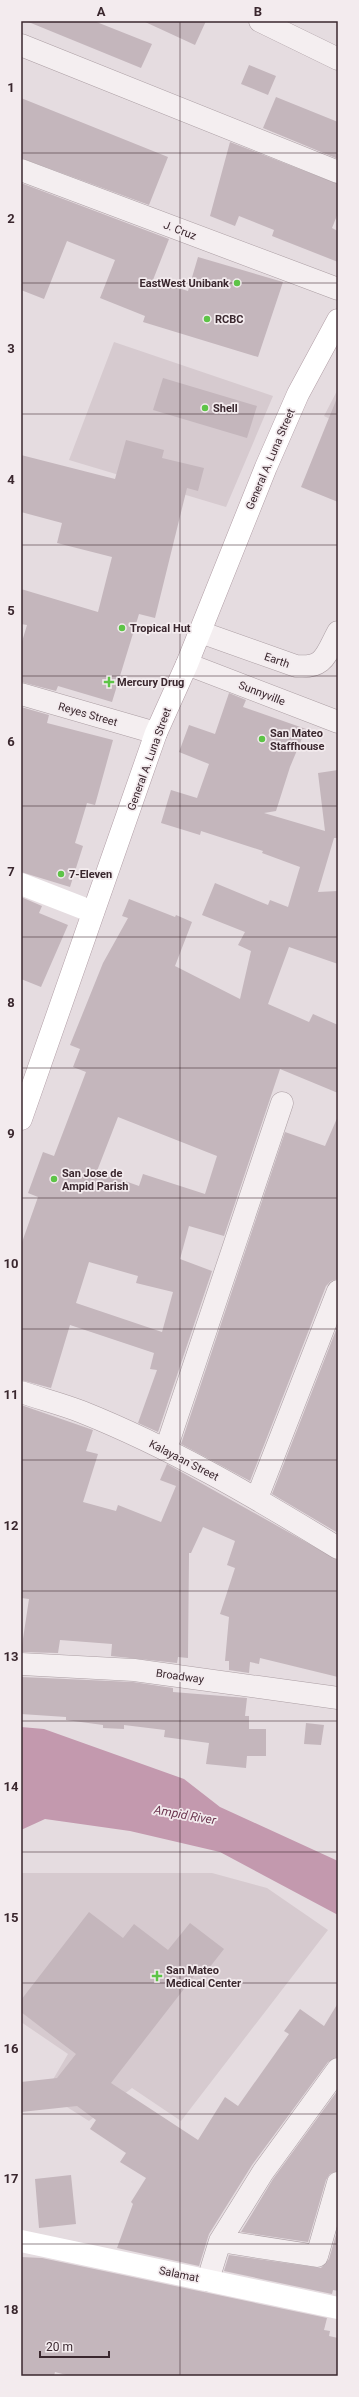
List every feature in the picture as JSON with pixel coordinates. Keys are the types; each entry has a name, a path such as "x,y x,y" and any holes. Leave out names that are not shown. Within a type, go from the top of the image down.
{"main road":[{"name":"General A. Luna Street","path":"21,1119 156,733 187,664 266,467 298,394 338,320"},
{"path":"21,884 93,912"},
{"name":"Salamat","path":"21,2241 338,2308"}],"street":[{"path":"260,21 338,59"},
{"path":"21,45 338,172"},
{"name":"J. Cruz","path":"21,170 338,289"},
{"name":"Earth","path":"200,632 296,666 310,668 322,662 338,632"},
{"name":"Sunnyville","path":"187,664 338,722"},
{"name":"Reyes Street","path":"21,694 156,733"},
{"path":"166,1449 282,1103"},
{"path":"257,1498 338,1291"},
{"name":"Kalayaan Street","path":"21,1392 81,1411 166,1449 257,1498 338,1548"},
{"name":"Broadway","path":"21,1664 134,1670 338,1698"},
{"path":"208,2280 220,2241 263,2172 338,2069"},
{"path":"220,2241 317,2256 338,2183"}],"shaded area":[{"path":"114,342 273,396 226,507 69,460"},
{"path":"338,389 338,423 324,416"},
{"name":"San Mateo Medical Center","path":"21,1873 212,1873 267,1888 328,1930 181,2121 132,2088 89,2121 45,2093 68,2054 21,2022"}],"water":[{"name":"Ampid River","path":"21,1727 44,1729 184,1779 220,1807 338,1861 338,1915 220,1852 130,1831 45,1819 21,1830"}],"building":[{"path":"26,21 94,21 152,44 141,68"},
{"path":"143,21 206,21 195,45"},
{"path":"249,65 276,76 268,95 241,84"},
{"path":"276,97 338,122 338,159 263,128"},
{"path":"21,98 168,157 149,205 21,158"},
{"path":"230,142 338,184 338,213 332,228 338,231 338,262 272,236 274,230 239,216 235,226 210,216"},
{"path":"21,183 169,239 153,280 188,291 198,257 283,282 258,357 143,322 145,316 100,298 115,260 67,241 44,299 21,290"},
{"name":"Shell","path":"163,378 257,406 247,438 153,410"},
{"path":"338,398 338,502 301,487"},
{"path":"126,440 164,450 162,458 204,468 198,491 187,488 155,618 139,614 112,702 58,686 56,691 21,682 21,645 27,625 21,624 21,589 98,612 112,557 57,543 62,523 21,512 21,455 115,479"},
{"path":"229,693 246,700 243,707 306,729 290,767 276,811 264,813 325,831 318,773 338,770 338,838 334,838 318,892 338,891 338,964 289,947 268,1004 309,1022 313,1014 338,1025 338,1093 280,1069 224,1236 189,1226 180,1259 212,1271 158,1432 138,1423 157,1370 150,1369 154,1353 70,1325 51,1388 21,1380 21,1245 38,1197 28,1193 43,1152 54,1156 86,1072 73,1067 80,1049 70,1045 103,963 128,918 122,916 129,899 192,922 175,966 240,999 251,951 238,945 245,932 202,915 215,883 268,905 270,900 288,907 300,867 262,853 263,851 201,831 200,835 161,823 171,790 197,798 209,764 179,752 189,725 215,734","holes":["118,1117 217,1156 205,1194 143,1174 139,1186 97,1171","89,1262 138,1276 136,1283 173,1292 162,1332 76,1303"]},
{"path":"21,707 49,715 47,723 113,740 95,805 87,803 75,843 83,846 70,887 21,872"},
{"path":"21,897 42,906 39,913 68,925 41,987 21,979"},
{"path":"338,1116 338,1279 331,1281 326,1286 250,1481 181,1444 285,1132 325,1146"},
{"path":"338,1325 338,1533 272,1494"},
{"path":"21,1405 93,1430 86,1451 98,1454 83,1502 116,1511 118,1505 161,1522 176,1486 160,1480 167,1464 338,1560 338,1677 260,1658 259,1664 250,1662 249,1673 229,1670 229,1661 225,1661 229,1617 220,1614 235,1568 227,1565 235,1541 203,1527 191,1553 189,1553 188,1658 178,1657 177,1663 111,1656 112,1644 60,1640 58,1653 21,1652 29,1599 21,1598"},
{"path":"21,1677 133,1682 173,1688 173,1692 247,1698 245,1716 249,1716 249,1729 266,1729 266,1756 247,1756 246,1768 206,1764 209,1743 164,1737 165,1730 124,1725 124,1729 103,1728 103,1725 66,1720 66,1717 21,1714"},
{"path":"306,1723 324,1725 321,1745 304,1744"},
{"path":"89,1912 123,1938 134,1924 168,1950 190,1923 224,1949 206,1972 201,1967 111,2083 198,2140 225,2097 238,2106 289,2034 284,2031 300,2009 324,2026 338,2003 338,2057 328,2062 252,2165 209,2234 199,2266 117,2248 133,2204 131,2202 146,2178 120,2162 126,2153 90,2129 96,2120 77,2106 21,2112 21,2082 57,2078 76,2054 21,2012 21,2000"},
{"path":"338,2090 338,2171 330,2174 326,2180 308,2242 241,2232 273,2179"},
{"path":"71,2175 76,2224 39,2228 35,2179"},
{"path":"338,2228 338,2291 333,2290 332,2294 224,2271 229,2255 321,2268 329,2259"},
{"path":"21,2257 42,2258 327,2318 324,2330 330,2331 329,2336 338,2338 338,2376 70,2376 55,2372 54,2376 21,2376"}],"place":[{"name":"EastWest Unibank","path":"237,283"},
{"name":"RCBC","path":"207,319"},
{"name":"Shell","path":"205,408"},
{"name":"Tropical Hut","path":"122,628"},
{"name":"Mercury Drug","path":"109,682"},
{"name":"San Mateo Staffhouse","path":"262,739"},
{"name":"7-Eleven","path":"61,874"},
{"name":"San Jose de Ampid Parish","path":"54,1179"},
{"name":"San Mateo Medical Center","path":"157,1976"}]}
